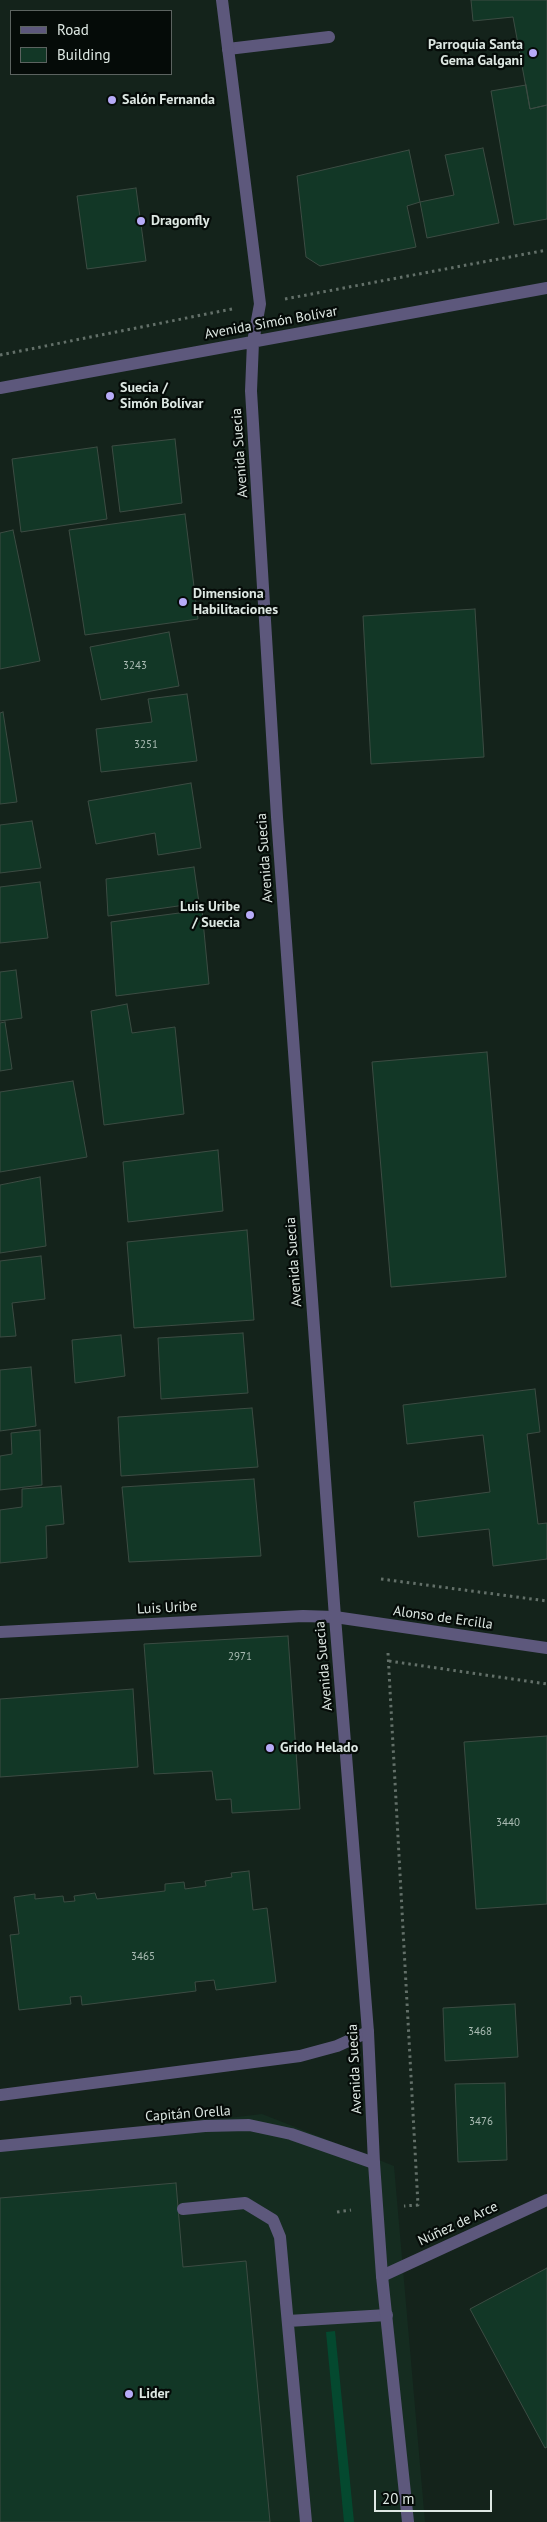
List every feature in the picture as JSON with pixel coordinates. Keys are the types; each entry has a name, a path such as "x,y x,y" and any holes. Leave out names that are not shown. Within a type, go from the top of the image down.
{"street":[{"name":"Avenida Suecia","path":"222,0 260,304 253,342 251,391 277,818 335,1617 368,2032 374,2163 382,2276 408,2522"},
{"path":"228,49 330,37"},
{"name":"Avenida Simón Bolívar","path":"0,388 547,288"},
{"name":"Luis Uribe","path":"0,1632 303,1616 335,1617"},
{"name":"Alonso de Ercilla","path":"335,1617 547,1648"},
{"path":"0,2095 300,2056 337,2046 368,2032"},
{"name":"Capitán Orella","path":"0,2146 205,2126 248,2125 291,2134 374,2163"},
{"name":"Núñez de Arce","path":"382,2276 547,2200"},
{"path":"183,2209 245,2203 273,2220 280,2237 306,2522"},
{"path":"288,2321 387,2315"}],"path":[{"path":"381,1578 547,1601"},
{"path":"418,2205 388,1661 547,1684"}],"shaded area":[{"path":"262,2114 394,2166 425,2522 0,2522 0,2145"}],"green space":[{"path":"335,2331 354,2522 344,2522 326,2332"}],"building":[{"name":"Parroquia Santa Gema Galgani","path":"471,0 547,0 547,105 530,109 513,17 473,21"},
{"path":"526,85 530,109 547,105 547,219 514,225 491,91"},
{"path":"483,148 499,223 427,238 420,202 454,195 445,155"},
{"path":"409,150 420,202 407,206 416,247 320,266 306,257 297,176"},
{"name":"Dragonfly","path":"136,188 146,261 87,269 77,196"},
{"path":"175,439 182,503 120,512 112,446"},
{"path":"97,447 107,519 21,532 12,459"},
{"path":"185,514 198,619 85,635 69,530"},
{"path":"13,530 40,661 0,669 0,533"},
{"path":"475,609 484,757 371,764 363,616"},
{"path":"169,632 179,686 101,700 90,647"},
{"path":"187,694 197,761 101,772 96,729 152,722 148,699"},
{"path":"3,712 17,802 0,804 0,713"},
{"path":"191,783 201,848 158,855 155,833 96,844 88,801"},
{"path":"32,821 41,868 0,873 0,825"},
{"path":"194,867 199,903 108,916 106,879"},
{"path":"40,882 48,938 0,943 0,887"},
{"path":"202,910 209,984 116,996 111,922"},
{"path":"16,970 22,1018 0,1021 0,972"},
{"path":"127,1004 132,1033 175,1027 184,1114 104,1125 91,1011"},
{"path":"5,1022 12,1069 0,1071 0,1023"},
{"path":"487,1052 506,1277 391,1287 372,1062"},
{"path":"73,1081 87,1157 0,1172 0,1092"},
{"path":"218,1150 223,1211 128,1222 123,1162"},
{"path":"40,1177 46,1246 0,1253 0,1185"},
{"path":"247,1230 254,1320 134,1328 127,1242"},
{"path":"41,1256 45,1299 12,1303 16,1336 0,1337 0,1261"},
{"path":"243,1333 248,1393 161,1399 158,1338"},
{"path":"121,1335 125,1376 75,1383 72,1340"},
{"path":"31,1367 36,1426 0,1431 0,1370"},
{"path":"535,1389 540,1432 527,1434 538,1524 547,1523 547,1559 493,1566 489,1529 418,1537 414,1502 490,1492 483,1435 407,1444 403,1405"},
{"path":"252,1408 258,1467 121,1476 118,1417"},
{"path":"40,1430 42,1485 0,1490 0,1456 12,1454 11,1433"},
{"path":"254,1479 261,1556 129,1562 122,1487"},
{"path":"61,1486 64,1524 46,1526 47,1558 0,1563 0,1510 22,1507 22,1489"},
{"path":"288,1636 300,1809 232,1813 231,1799 216,1800 212,1771 154,1774 144,1644"},
{"path":"133,1689 138,1767 0,1777 0,1699"},
{"path":"547,1736 547,1904 476,1909 464,1742"},
{"path":"249,1871 253,1910 267,1908 276,1982 216,1990 214,1980 195,1982 196,1991 82,2005 81,1996 70,1997 71,2004 19,2010 10,1935 19,1934 14,1897 35,1894 35,1899 63,1896 64,1902 75,1901 74,1896 95,1893 97,1899 165,1891 165,1884 184,1882 185,1889 206,1886 205,1881 232,1877 231,1873"},
{"path":"515,2004 518,2057 445,2061 443,2008"},
{"path":"505,2083 507,2160 458,2162 455,2084"},
{"name":"Lider","path":"176,2183 183,2267 246,2261 270,2522 0,2522 0,2198"},
{"path":"547,2268 547,2447 545,2448 470,2309"}],"place":[{"name":"Parroquia Santa Gema Galgani","path":"533,53"},
{"name":"Salón Fernanda","path":"112,100"},
{"name":"Dragonfly","path":"141,221"},
{"name":"Suecia / Simón Bolívar","path":"110,396"},
{"name":"Dimensiona Habilitaciones","path":"183,602"},
{"name":"Luis Uribe / Suecia","path":"250,915"},
{"name":"Grido Helado","path":"270,1748"},
{"name":"Lider","path":"129,2394"}]}
